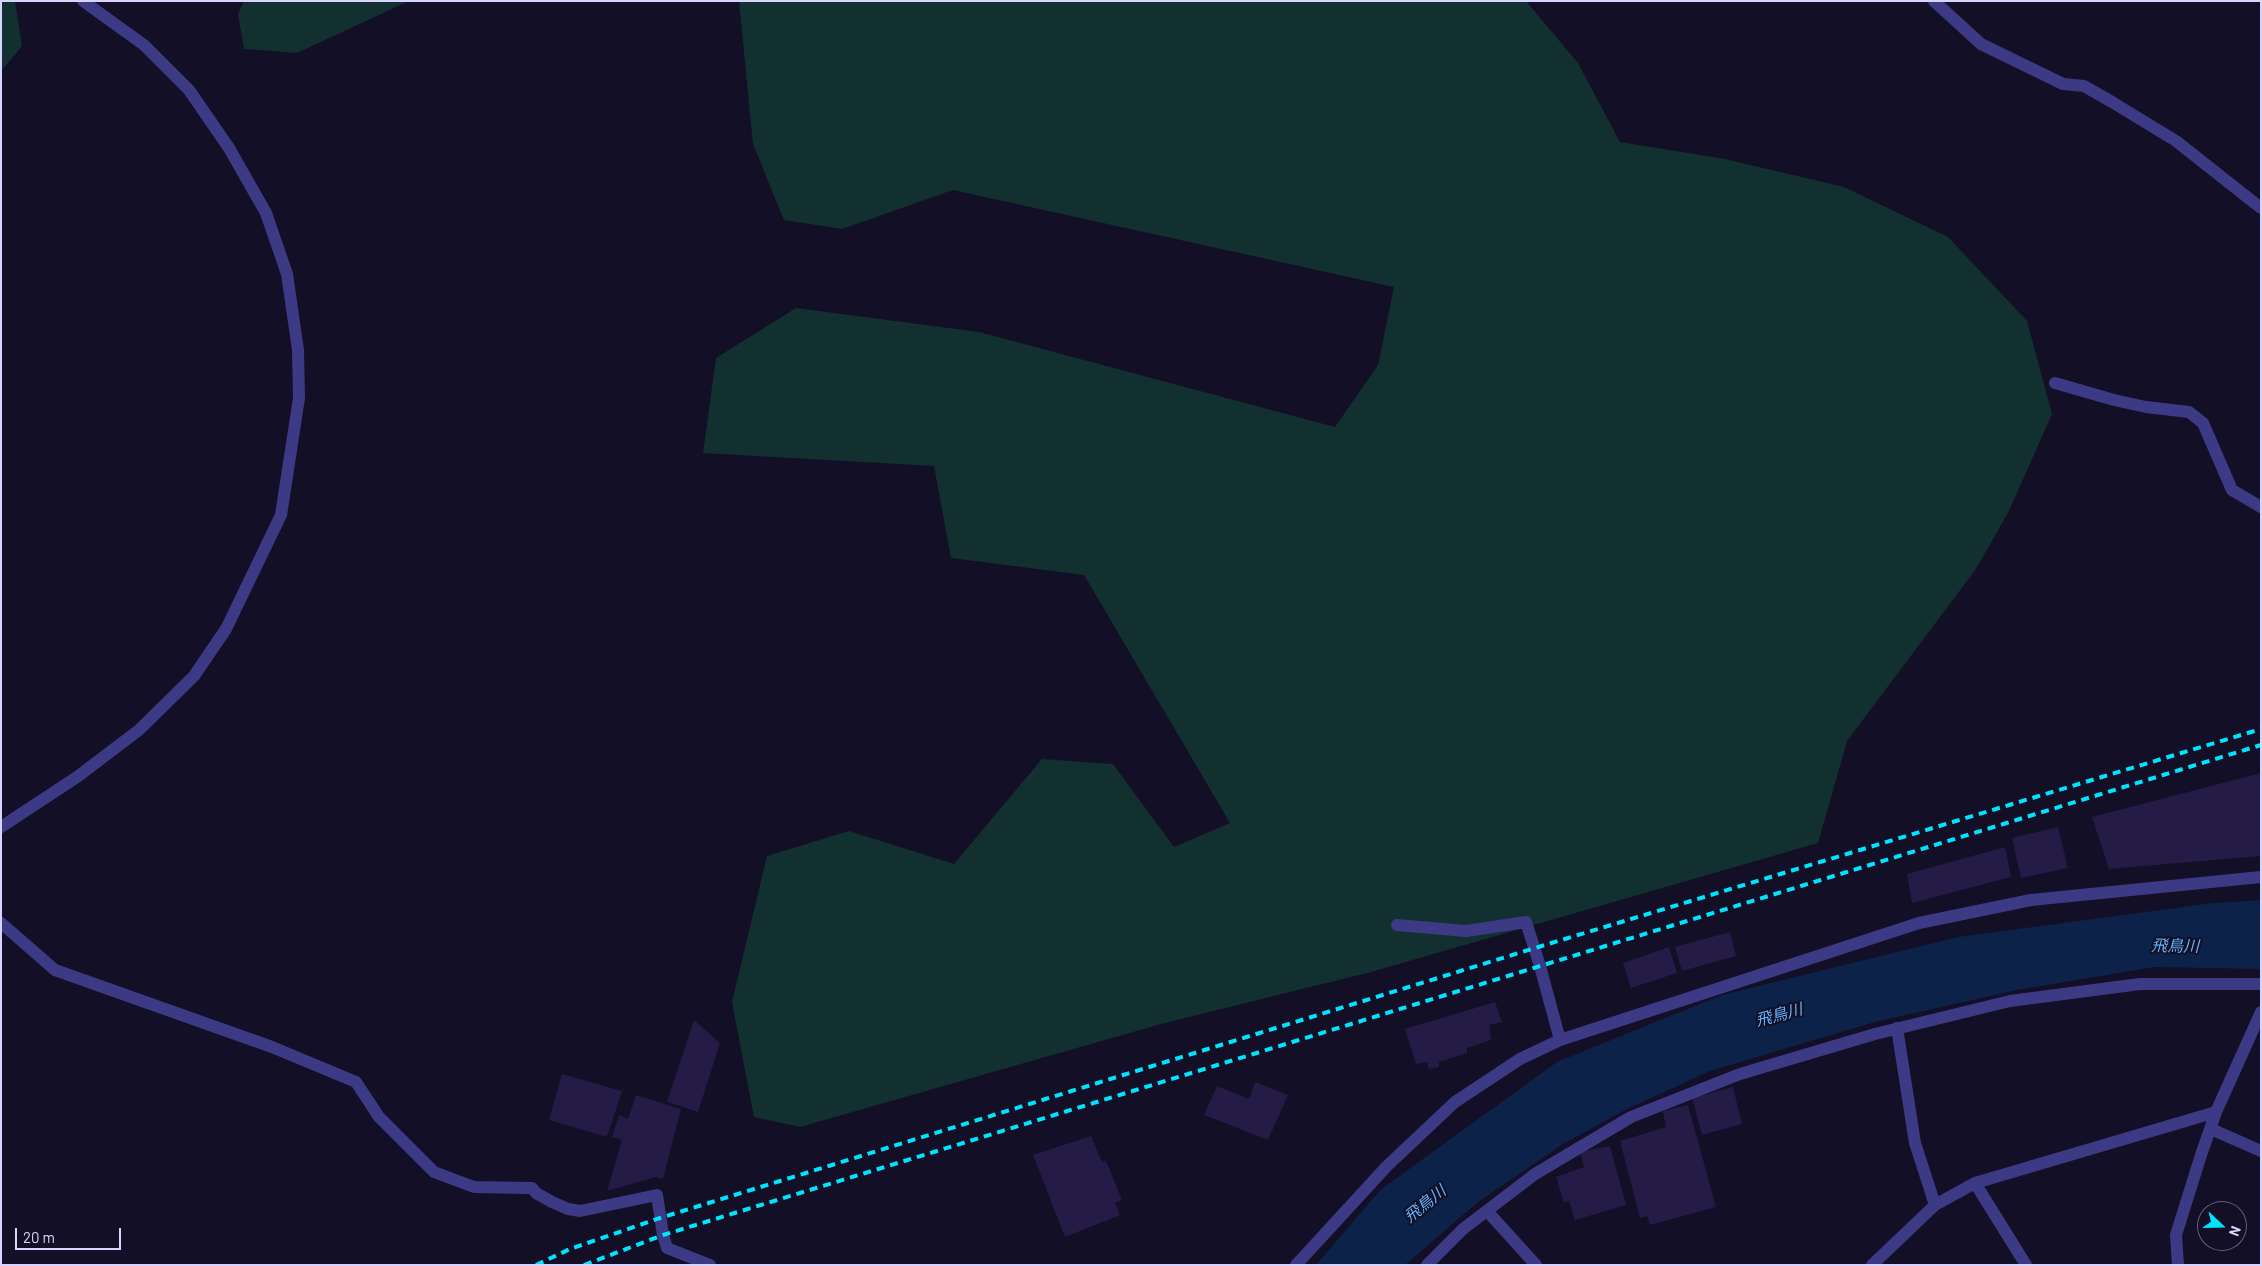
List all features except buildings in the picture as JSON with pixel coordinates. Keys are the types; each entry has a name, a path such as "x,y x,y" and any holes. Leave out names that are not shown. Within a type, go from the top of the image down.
{"street":[{"path":"1,827 77,777 139,730 194,676 226,629 281,515 299,398 298,350 287,274 266,213 229,148 189,90 144,45 83,1"},
{"path":"1934,1 1981,44 2063,84 2084,86 2112,102 2176,141 2261,208"},
{"path":"2055,383 2122,402 2189,412 2203,423 2232,490 2261,506"},
{"path":"1296,1265 1387,1166 1455,1102 1520,1059 1560,1040 1919,923 2031,900 2261,877"},
{"path":"1396,925 1466,931 1526,922 1560,1040"},
{"path":"1,923 55,970 272,1047 356,1082 379,1117 434,1172 474,1187 532,1188 536,1193 552,1202 568,1209 580,1211 656,1195 667,1248 710,1265"},
{"path":"1427,1265 1463,1229 1534,1174 1631,1117 1740,1074 1897,1028 2010,1001 2140,984 2261,984"},
{"path":"2178,1265 2176,1235 2201,1155 2216,1112 2261,1012"},
{"path":"1897,1028 1915,1142 1935,1205"},
{"path":"1872,1265 1935,1205 1975,1183 2216,1112"},
{"path":"2211,1129 2261,1152"},
{"path":"1975,1183 2026,1265"},
{"path":"1487,1211 1536,1265"}],"green space":[{"path":"1,1 15,1 22,46 1,71"},
{"path":"244,1 409,1 297,53 244,49 238,14"},
{"path":"739,1 1526,1 1578,63 1620,142 1725,159 1844,187 1948,237 2027,321 2052,414 2008,513 1976,569 1847,741 1818,843 1371,972 1161,1024 800,1127 754,1117 732,1002 767,856 849,831 954,864 1042,759 1113,764 1174,847 1230,823 1084,575 951,558 934,466 703,453 716,358 796,308 979,332 1335,427 1378,365 1394,287 953,190 842,229 784,220 753,144"}],"water":[{"name":"飛鳥川","path":"2261,900 2261,969 2154,967 2017,990 1875,1022 1710,1071 1625,1110 1563,1144 1478,1202 1405,1265 1316,1265 1380,1190 1557,1062 1722,995 1958,937 2213,903"}],"railway":[{"path":"536,1265 570,1249 660,1218 1535,948 2261,729"},
{"path":"584,1265 663,1235 2261,745"}]}
